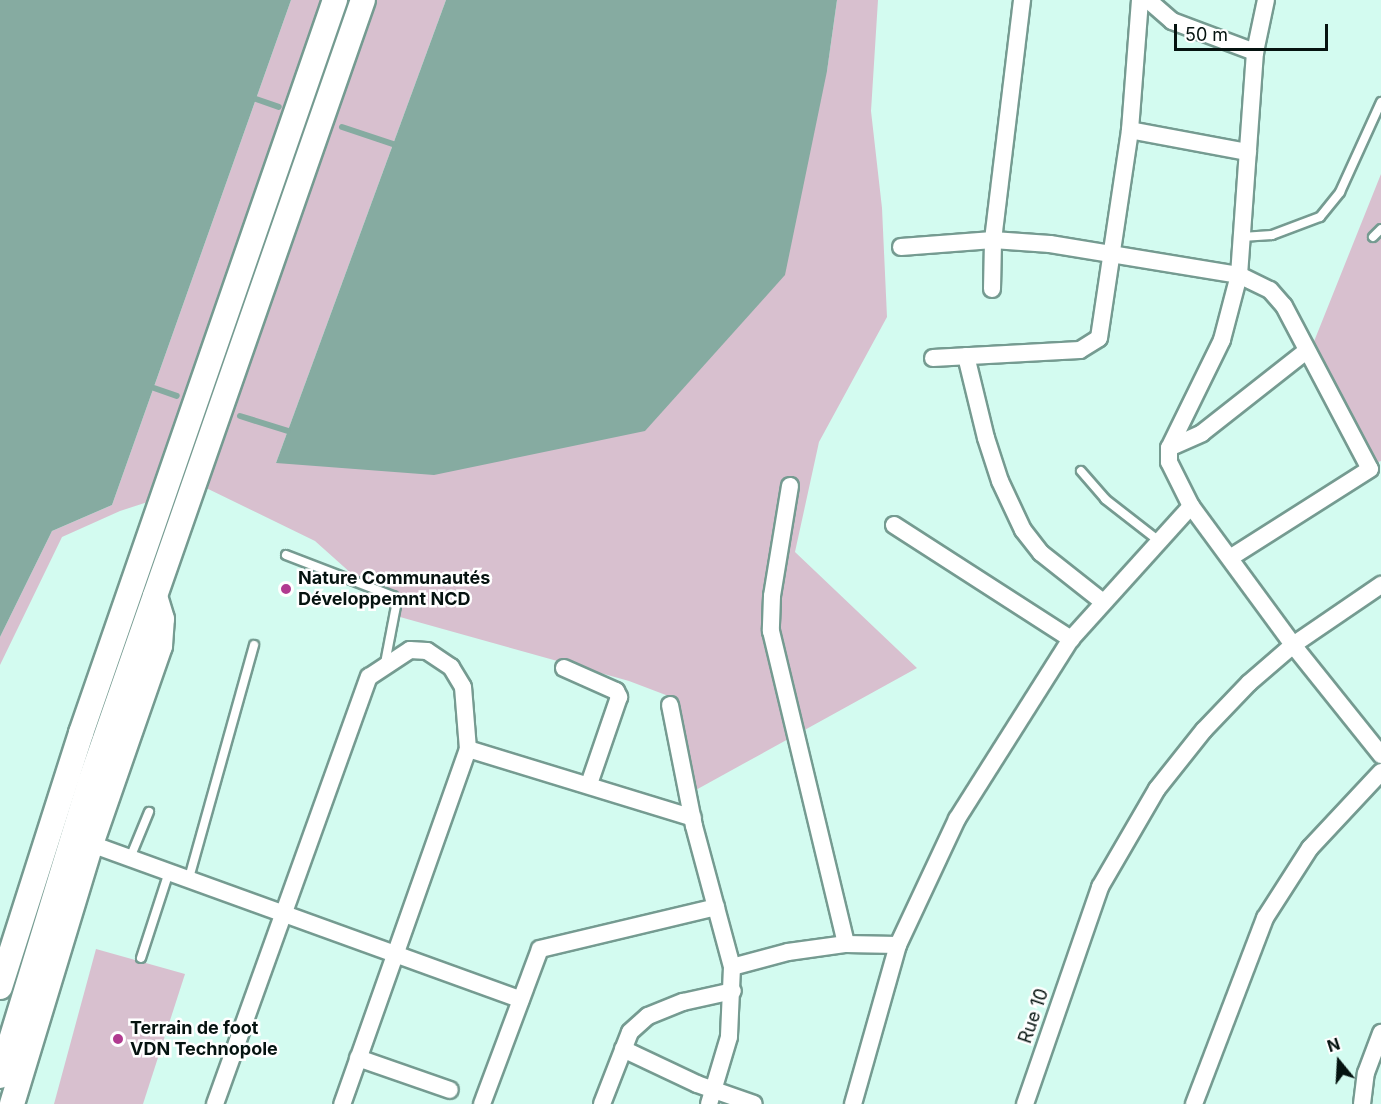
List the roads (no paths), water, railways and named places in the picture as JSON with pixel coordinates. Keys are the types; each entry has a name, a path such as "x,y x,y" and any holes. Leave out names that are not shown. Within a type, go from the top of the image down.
{"main road":[{"path":"0,987 81,733 335,0"},
{"path":"0,1076 83,805 363,0"},
{"path":"12,1104 91,844 160,646 162,619 155,596"}],"street":[{"path":"992,289 993,240 1022,0"},
{"path":"933,358 1080,350 1094,344 1103,320 1130,130 1140,0"},
{"path":"1148,0 1172,21 1255,52"},
{"path":"1266,0 1255,52 1239,275 1222,340 1169,448 1169,462 1191,506 1293,645 1381,755"},
{"path":"1130,130 1248,152"},
{"path":"901,247 993,240 1113,252 1239,275 1270,290 1284,306 1305,352 1370,469 1230,558"},
{"path":"1169,448 1202,434 1305,352"},
{"path":"966,356 986,438 1000,481 1023,530 1041,553 1103,602"},
{"path":"790,486 772,596 771,631 846,944"},
{"path":"853,1104 898,945 957,819 1071,639 1191,506"},
{"path":"894,525 1071,639"},
{"name":"Rue 10","path":"1025,1104 1100,887 1157,789 1204,730 1293,645 1381,585"},
{"path":"215,1104 369,677 385,663 410,650 427,651 451,667 463,687 468,749 342,1104"},
{"path":"564,668 616,691 619,697 589,784"},
{"path":"670,705 693,818 732,967 733,991 729,1037 711,1097"},
{"path":"468,749 589,784 693,818"},
{"path":"1194,1104 1265,918 1310,848 1381,772"},
{"path":"91,844 285,912 521,1000"},
{"path":"482,1104 540,950 716,908"},
{"path":"732,967 788,952 846,944 898,945"},
{"path":"602,1104 630,1032 648,1016 683,1002 733,991"},
{"path":"1362,1104 1366,1073 1381,1033"},
{"path":"622,1049 711,1097 754,1104"},
{"path":"358,1058 450,1090"}],"lane":[{"path":"1242,237 1272,236 1320,218 1340,192 1381,102"},
{"path":"1373,237 1381,229"},
{"path":"1081,471 1105,499 1159,541"},
{"path":"286,555 393,596 396,606 385,663"},
{"path":"189,878 254,645"},
{"path":"130,858 148,812"},
{"path":"141,958 169,872"}],"water":[{"path":"0,0 291,0 112,505 52,531 0,637"},
{"path":"446,0 837,0 827,71 785,275 645,431 434,475 276,463"}],"waterway":[{"path":"256,99 279,107"},
{"path":"342,127 393,144"},
{"path":"154,388 177,396"},
{"path":"240,416 288,431"}],"place":[{"name":"Nature Communautés Développemnt NCD","path":"286,589"},
{"name":"Terrain de foot VDN Technopole","path":"118,1039"}]}
